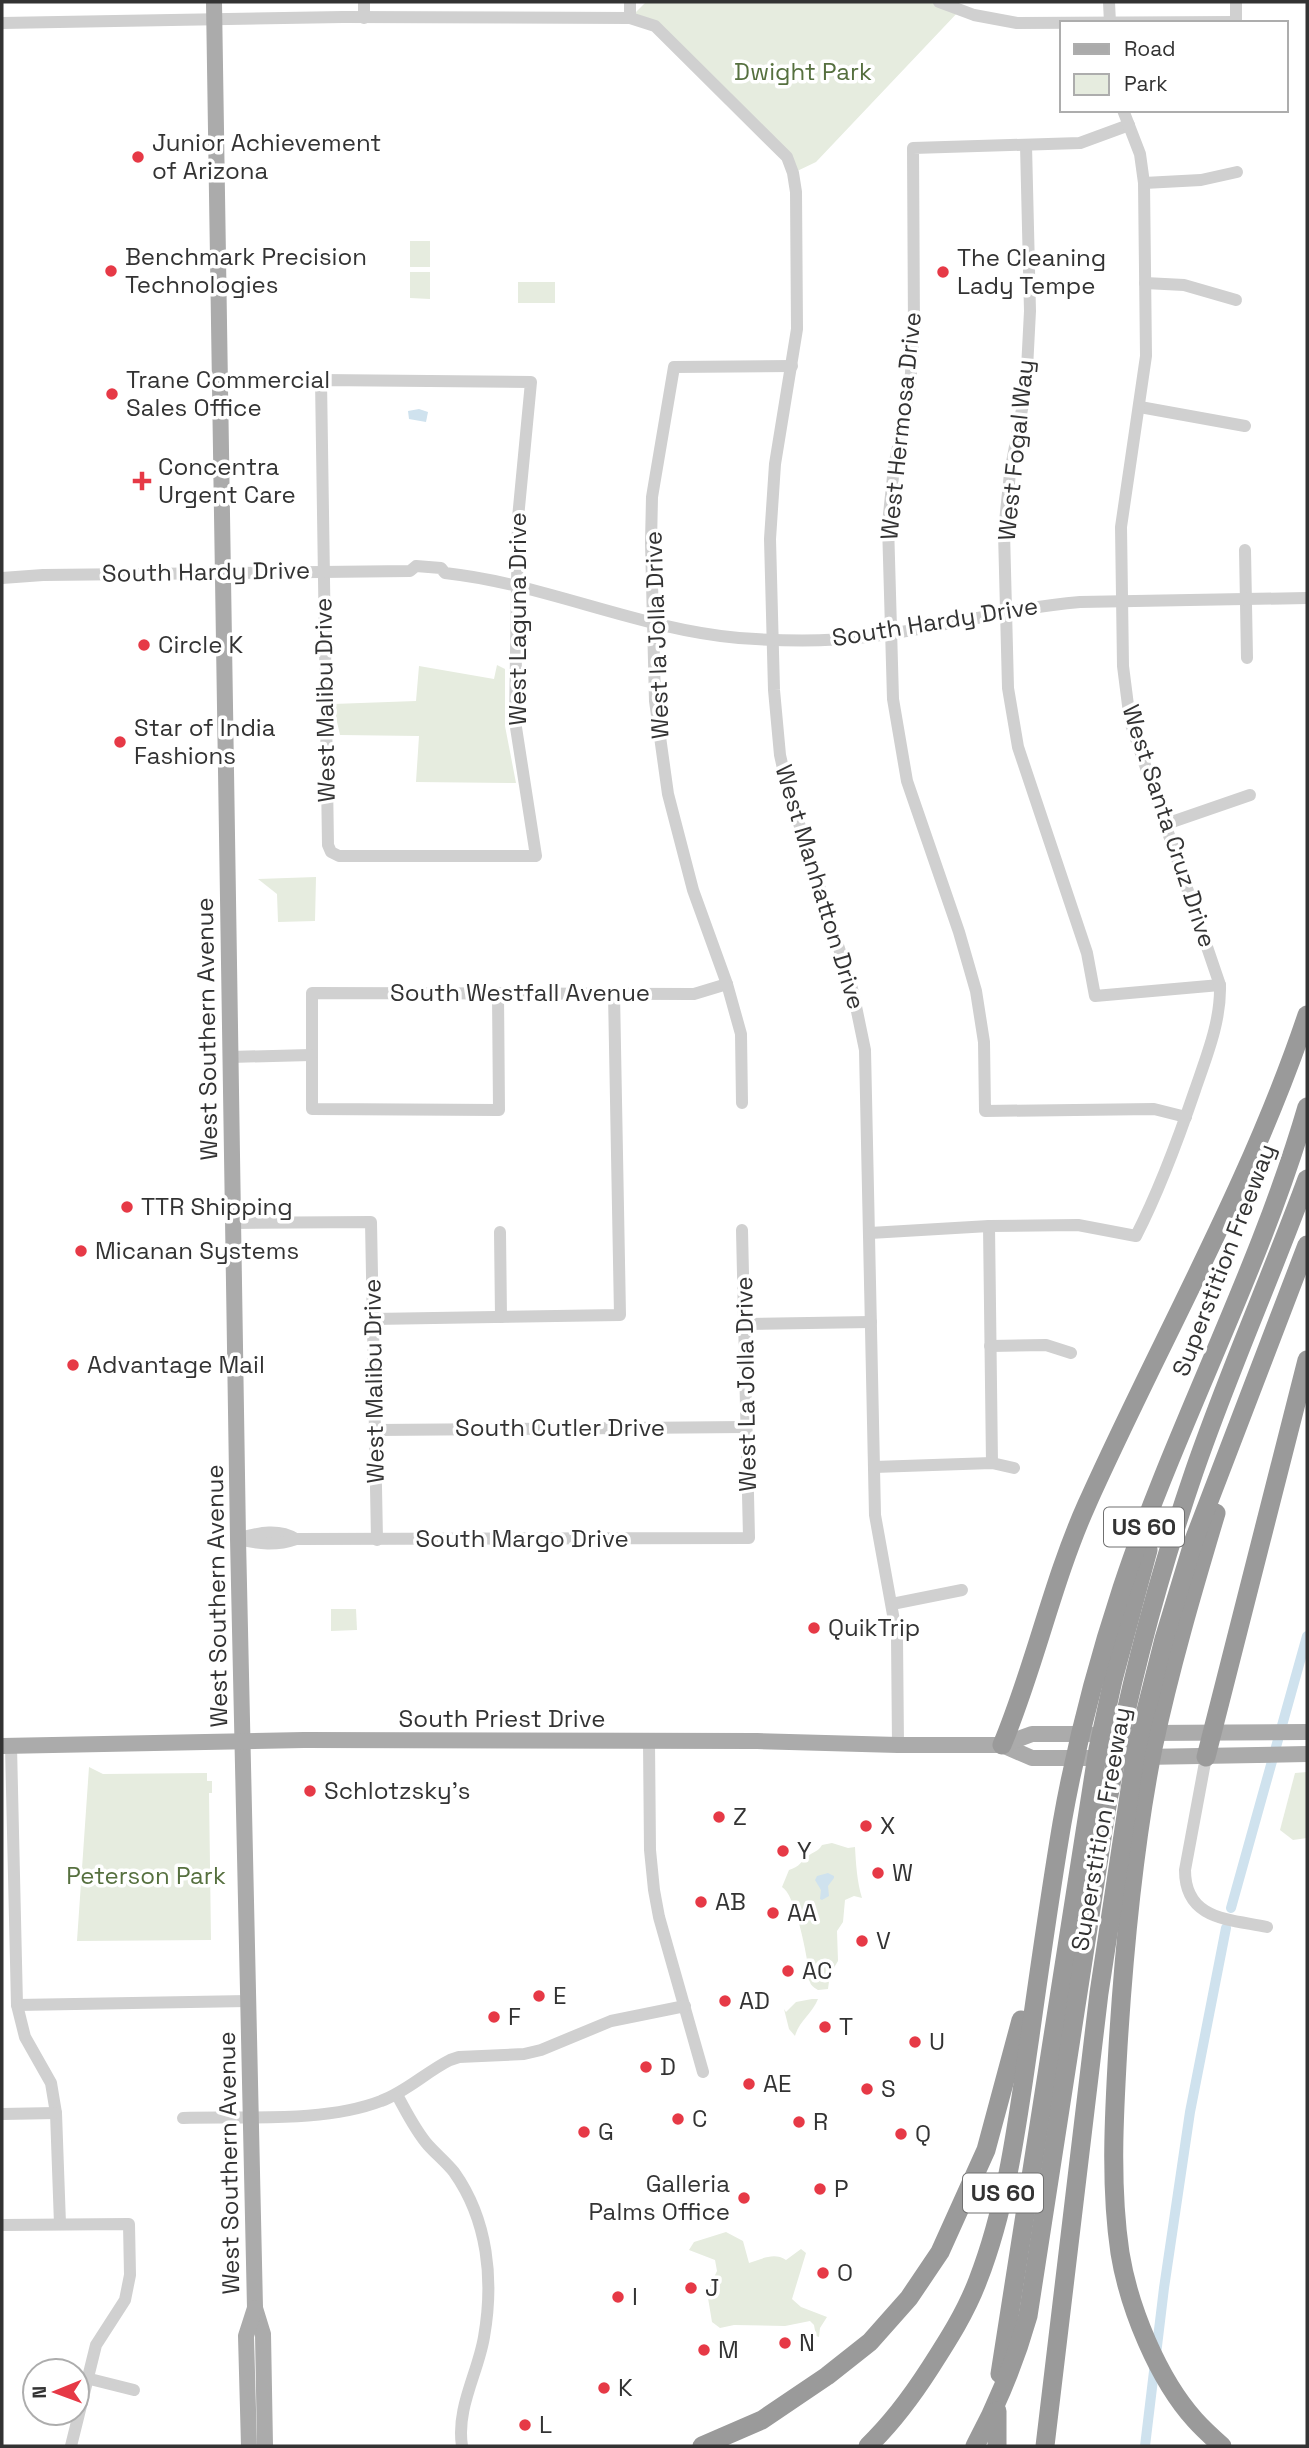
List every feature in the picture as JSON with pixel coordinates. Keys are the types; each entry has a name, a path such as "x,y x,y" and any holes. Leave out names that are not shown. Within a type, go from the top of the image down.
{"highway":[{"path":"1002,1745 1012,1722 1061,1569 1086,1506 1246,1169 1284,1084 1307,1015"},
{"name":"Superstition Freeway","path":"1045,2446 1042,2322 1135,1805 1136,1750 1132,1684 1157,1520 1202,1382 1271,1212 1307,1107"},
{"path":"989,2446 1012,2399 1042,2322 1106,1812 1132,1684 1157,1589 1194,1470 1307,1179"},
{"name":"Superstition Freeway","path":"1048,1914 1076,1751 1132,1684 1194,1539 1307,1245"},
{"path":"1206,1757 1307,1360"},
{"path":"997,2446 996,2424 1001,2368 1098,1749 1132,1684"},
{"path":"1135,1805 1115,2110 1115,2192 1121,2254 1134,2307 1155,2358 1172,2389 1194,2420 1222,2446"},
{"path":"702,2446 762,2420 827,2376 870,2342 909,2298 940,2252 986,2151 1048,1914"},
{"name":"US 60","path":"871,2443 903,2408 925,2376 954,2330 978,2282 994,2231 1008,2169 1048,1914"},
{"path":"975,2446 1008,2375 1042,2322"}],"main road":[{"name":"West Southern Avenue","path":"214,2 238,1539 255,2308 263,2334 265,2446"},
{"name":"South Priest Drive","path":"6,1746 243,1741 757,1741 1002,1745 1032,1734 1297,1732"},
{"name":"South Priest Drive","path":"1002,1745 1032,1758 1307,1754"},
{"name":"West Southern Avenue","path":"249,2446 246,2336 255,2308"}],"street":[{"path":"364,2 364,18"},
{"path":"2,23 364,18 495,11 630,18 630,2"},
{"path":"939,2 974,16 1017,23 1060,23"},
{"path":"1110,2 1110,21"},
{"path":"1236,2 1236,21"},
{"name":"West Manhatton Drive","path":"630,18 655,26 787,157 796,192 797,329 775,464 770,539 774,690 780,755 786,786 862,1024 867,1070 876,1525 897,1637 898,1745"},
{"name":"West Santa Cruz Drive","path":"989,1226 1078,1225 1136,1236 1159,1190 1221,1009 1220,985 1130,721 1123,666 1121,527 1146,356 1144,183 1140,154 1124,112"},
{"path":"1026,145 1080,143 1129,125"},
{"name":"West Hermosa Drive","path":"1026,145 914,148 914,331 910,386 894,467 888,524 893,699 907,781 959,932 976,991 984,1042 985,1111 1154,1109 1186,1116"},
{"name":"West Fogal Way","path":"1026,145 1030,312 1026,388 1010,473 1004,533 1008,688 1018,747 1087,953 1095,996 1220,985"},
{"path":"1144,183 1194,181 1237,172"},
{"path":"1145,283 1184,285 1236,300"},
{"name":"West la Jolla Drive","path":"742,1102 741,1034 727,984 693,890 668,794 655,701 652,497 674,367 792,366"},
{"name":"West Malibu Drive","path":"531,382 321,380 328,845 331,852 339,856 536,856"},
{"name":"West Laguna Drive","path":"531,382 523,446 515,586 514,722 536,856"},
{"path":"1140,407 1245,425"},
{"path":"1245,550 1247,658"},
{"name":"South Hardy Drive","path":"2,579 43,575 410,570 416,575 441,576 445,573 515,586 652,623 710,634 830,640 891,634 1062,603 1307,598"},
{"path":"1166,824 1250,795"},
{"name":"South Westfall Avenue","path":"311,1055 312,993 694,994 727,984"},
{"path":"373,1319 620,1315 614,993"},
{"path":"230,1057 311,1055 312,1109 499,1110 498,994"},
{"name":"West Malibu Drive","path":"234,1223 370,1222 377,1539"},
{"path":"870,1233 989,1226 992,1463"},
{"name":"West La Jolla Drive","path":"742,1230 749,1538"},
{"path":"500,1233 501,1317"},
{"path":"744,1324 872,1322"},
{"path":"990,1346 1046,1345 1071,1353"},
{"name":"South Cutler Drive","path":"375,1430 746,1427"},
{"path":"874,1467 992,1463 1014,1468"},
{"name":"South Margo Drive","path":"238,1539 260,1544 283,1544 296,1539 749,1538"},
{"path":"892,1604 962,1590"},
{"path":"1285,1755 1297,1732"},
{"path":"649,1742 650,1850 654,1890 702,2072"},
{"path":"6,1746 17,2005 25,2037 51,2083 56,2113 60,2224"},
{"path":"1206,1757 1185,1879 1190,1897 1206,1913 1267,1927"},
{"path":"17,2005 248,2001"},
{"path":"183,2118 338,2113 356,2110 397,2095 450,2060 459,2057 524,2054 541,2050 611,2021 685,2006"},
{"path":"397,2095 427,2144 462,2184 471,2201 486,2252 489,2272 484,2339 464,2407 462,2446"},
{"path":"2,2114 56,2113"},
{"path":"2,2225 129,2224 130,2275 125,2300 96,2345 91,2362"},
{"path":"91,2379 134,2390"},
{"path":"71,2446 75,2427"}],"green space":[{"name":"Dwight Park","path":"646,2 939,2 960,10 816,162 793,173 787,157 655,26 630,18"},
{"path":"410,241 430,241 430,267 410,267"},
{"path":"410,272 430,272 430,299 410,298"},
{"path":"518,282 555,282 555,303 518,303"},
{"path":"497,665 505,669 505,726 516,783 416,782 419,736 340,735 333,704 416,701 419,666 494,679"},
{"path":"316,877 315,921 278,922 277,894 258,879"},
{"path":"331,1609 356,1609 357,1630 331,1631"},
{"name":"Peterson Park","path":"89,1767 103,1774 207,1773 207,1781 212,1781 212,1793 209,1793 211,1940 77,1941"},
{"path":"1307,1772 1307,1838 1293,1840 1280,1830 1295,1773"},
{"path":"832,1843 848,1848 855,1847 862,1898 854,1896 845,1900 843,1922 837,1931 838,1961 830,1974 828,1989 818,1990 809,1980 799,1924 791,1900 782,1887 789,1870 822,1845"},
{"path":"818,1999 795,2036 789,2029 784,2009 786,2012 796,2002"},
{"path":"726,2232 743,2241 749,2263 772,2256 786,2260 801,2249 806,2253 792,2299 801,2307 827,2317 820,2328 819,2337 816,2336 814,2325 810,2321 785,2326 734,2325 720,2328 712,2322 707,2292 717,2271 715,2260 689,2250 694,2242"}],"water":[{"path":"419,409 428,412 426,422 409,419 408,411"},
{"path":"828,1873 834,1878 828,1886 829,1896 822,1900 821,1890 815,1880 817,1876"}],"waterway":[{"path":"1231,1908 1307,1636"},
{"path":"1145,2446 1164,2288 1190,2112 1226,1928"}],"place":[{"name":"Junior Achievement of Arizona","path":"138,157"},
{"name":"Benchmark Precision Technologies","path":"111,271"},
{"name":"The Cleaning Lady Tempe","path":"943,272"},
{"name":"Trane Commercial Sales Office","path":"112,394"},
{"name":"Concentra Urgent Care","path":"142,481"},
{"name":"Circle K","path":"144,645"},
{"name":"Star of India Fashions","path":"120,742"},
{"name":"TTR Shipping","path":"127,1207"},
{"name":"Micanan Systems","path":"81,1251"},
{"name":"Advantage Mail","path":"73,1365"},
{"name":"QuikTrip","path":"814,1628"},
{"name":"Schlotzsky's","path":"310,1791"},
{"name":"Z","path":"719,1817"},
{"name":"X","path":"866,1826"},
{"name":"Y","path":"783,1851"},
{"name":"W","path":"878,1873"},
{"name":"AB","path":"701,1902"},
{"name":"AA","path":"773,1913"},
{"name":"V","path":"862,1941"},
{"name":"AC","path":"788,1971"},
{"name":"E","path":"539,1996"},
{"name":"AD","path":"725,2001"},
{"name":"F","path":"494,2017"},
{"name":"T","path":"825,2027"},
{"name":"U","path":"915,2042"},
{"name":"D","path":"646,2067"},
{"name":"AE","path":"749,2084"},
{"name":"S","path":"867,2089"},
{"name":"C","path":"678,2119"},
{"name":"R","path":"799,2122"},
{"name":"G","path":"584,2132"},
{"name":"Q","path":"901,2134"},
{"name":"P","path":"820,2189"},
{"name":"Galleria Palms Office","path":"744,2198"},
{"name":"O","path":"823,2273"},
{"name":"J","path":"691,2288"},
{"name":"I","path":"618,2297"},
{"name":"N","path":"785,2343"},
{"name":"M","path":"704,2350"},
{"name":"K","path":"604,2388"},
{"name":"L","path":"525,2425"}]}
